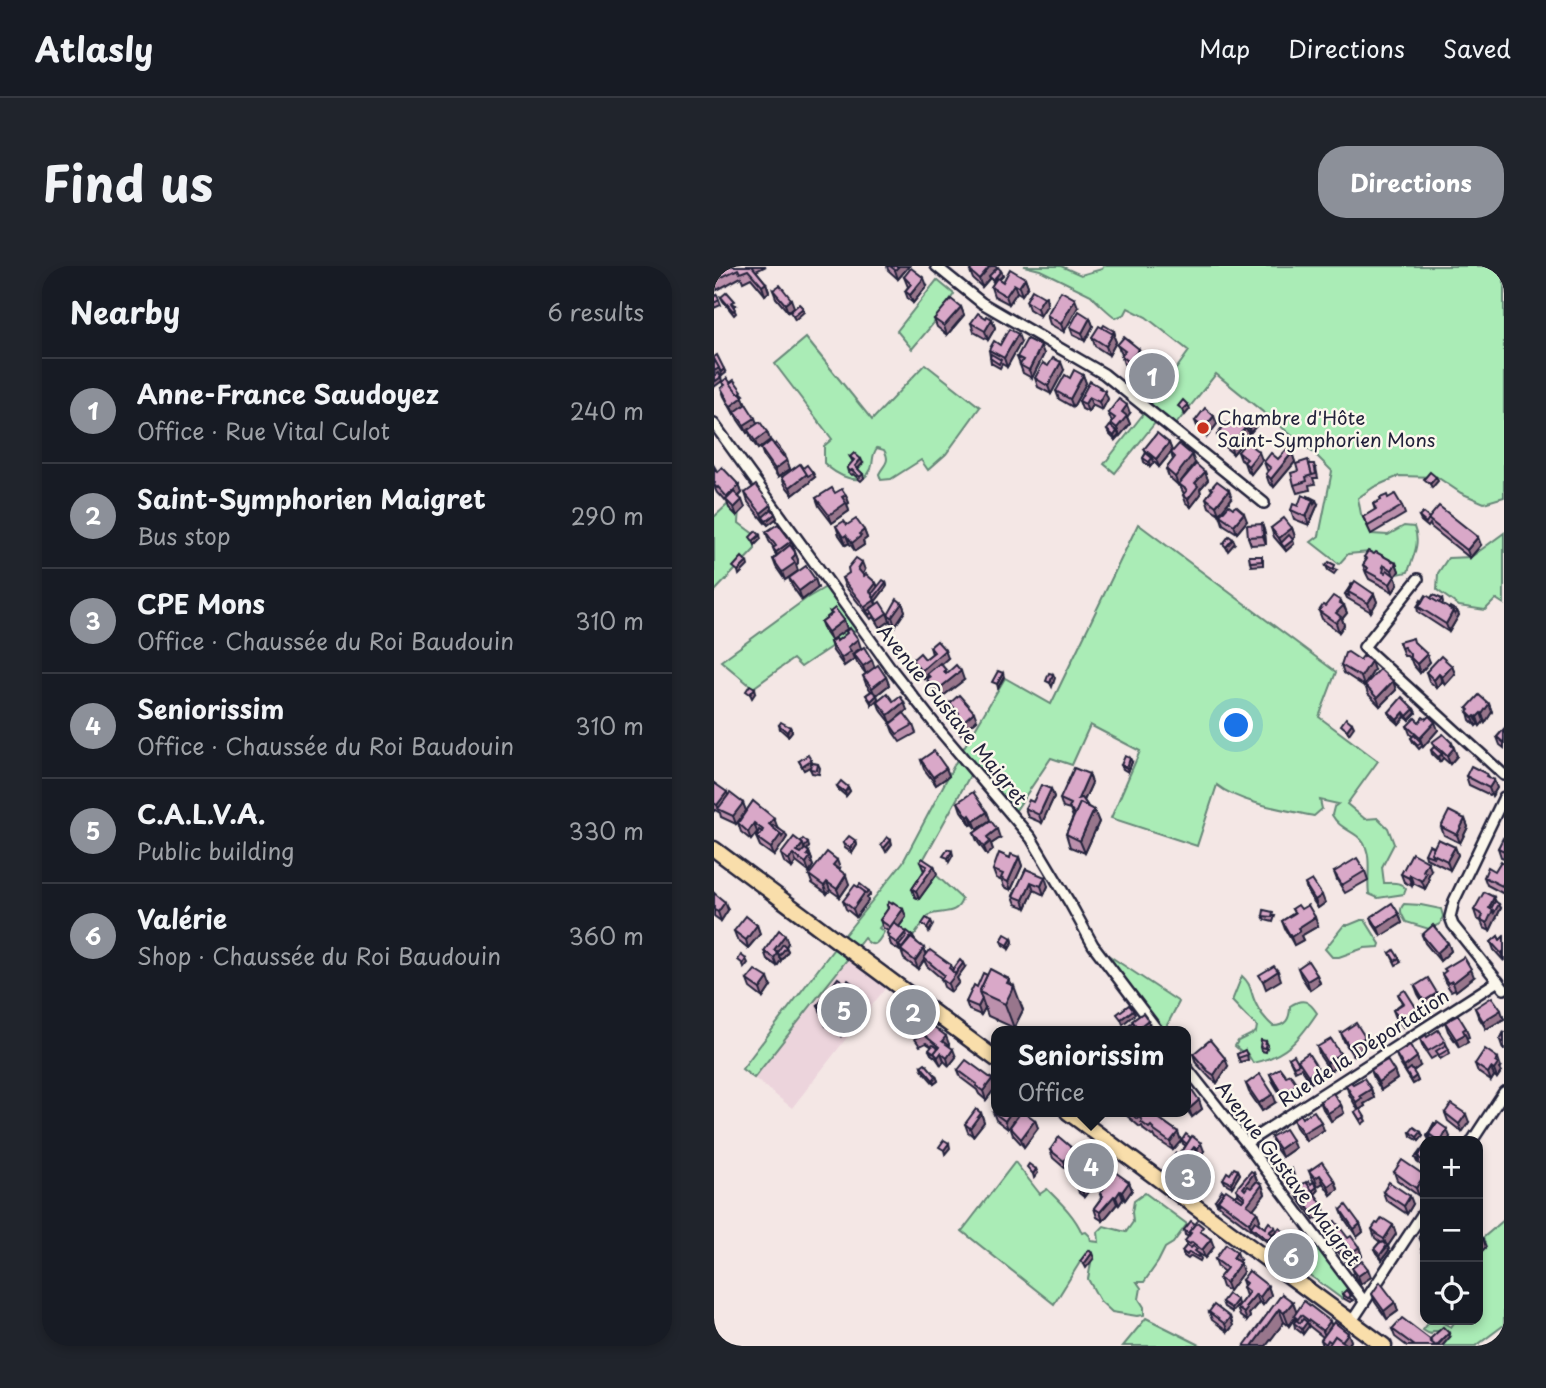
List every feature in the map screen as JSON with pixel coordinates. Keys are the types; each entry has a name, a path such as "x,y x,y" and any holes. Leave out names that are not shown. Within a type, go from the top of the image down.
{"main road":[{"path":"714,849 991,1055"},
{"path":"1075,1117 1384,1346"}],"street":[{"path":"936,266 982,303 1104,374 1264,502"},
{"name":"Avenue Gustave Maigret","path":"714,424 893,671 941,732 1027,832 1093,945 1154,1026"},
{"path":"1418,579 1364,647 1504,775"},
{"path":"1501,985 1453,925 1450,917 1454,901 1504,797"},
{"name":"Rue de la Déportation","path":"1246,1143 1501,985"},
{"name":"Avenue Gustave Maigret","path":"1191,1074 1246,1143 1364,1301"},
{"path":"1475,1136 1504,1092"},
{"path":"1352,1321 1420,1217"}],"shaded area":[{"path":"853,952 891,981 792,1108 754,1078"}],"green space":[{"path":"1024,266 1061,266 1081,275 1102,269 1103,266 1504,266 1504,497 1484,503 1461,493 1437,477 1399,476 1374,487 1358,498 1361,514 1372,534 1388,535 1404,526 1414,527 1416,544 1408,572 1398,574 1370,552 1348,554 1339,564 1311,542 1319,536 1332,471 1216,374 1173,428 1159,418 1115,473 1104,464 1189,351 1146,317 1128,308 1125,314 1116,318 1091,295 1040,270"},
{"path":"937,280 954,294 912,349 897,331"},
{"path":"806,338 872,420 925,364 980,407 946,454 928,470 921,460 891,479 881,480 879,474 887,457 884,450 877,448 867,475 848,478 824,463 824,446 832,439 775,364"},
{"path":"727,505 740,508 739,523 755,535 755,549 714,592 714,517"},
{"path":"1138,524 1336,672 1319,717 1378,761 1347,804 1365,819 1378,818 1388,828 1394,844 1382,867 1384,883 1401,885 1406,889 1404,894 1378,898 1369,894 1366,848 1363,841 1334,819 1334,807 1338,804 1320,800 1322,809 1314,816 1250,801 1217,785 1197,846 1111,818 1140,751 1090,725 1072,765 1051,758 1012,816 973,770 922,862 962,899 960,904 953,910 929,915 913,937 898,929 888,917 879,928 884,932 878,942 870,944 864,938 754,1078 742,1069 903,862 960,754 1005,678 1051,704"},
{"path":"1504,533 1504,604 1496,599 1485,610 1459,606 1437,590 1438,573 1448,558 1471,557"},
{"path":"826,587 856,630 801,667 793,659 753,688 721,661 807,598"},
{"path":"1404,904 1441,909 1443,916 1440,924 1429,929 1406,922 1401,910"},
{"path":"1365,920 1380,944 1379,947 1364,948 1332,957 1325,949 1344,925"},
{"path":"1093,945 1179,1002 1167,1026 1154,1026"},
{"path":"1242,976 1249,985 1259,1009 1273,1026 1284,1023 1288,1018 1290,1006 1302,1001 1308,1003 1317,1013 1291,1046 1274,1056 1253,1063 1247,1053 1235,1046 1238,1041 1256,1032 1257,1026 1232,1001"},
{"path":"1015,1162 1040,1194 1047,1189 1057,1199 1082,1233 1086,1232 1090,1236 1091,1241 1099,1242 1098,1232 1104,1226 1126,1232 1133,1222 1134,1201 1145,1193 1187,1224 1173,1243 1165,1248 1144,1282 1137,1282 1141,1288 1139,1299 1144,1307 1144,1315 1112,1312 1100,1301 1088,1279 1091,1263 1085,1254 1054,1304 962,1231"},
{"path":"1504,1220 1504,1325 1476,1346 1442,1346 1444,1331 1433,1331 1431,1334 1423,1330 1427,1325 1483,1325 1483,1238"},
{"path":"1318,1242 1353,1289 1342,1299 1300,1268 1309,1256 1305,1254"},
{"path":"1146,1318 1202,1346 1123,1346"}],"building":[{"path":"715,266 752,266 766,283 762,286 748,270 740,273 738,269 714,281"},
{"path":"974,266 990,266 979,279 970,271"},
{"path":"998,267 1001,271 993,280 989,276"},
{"path":"911,268 924,278 910,295 905,291 911,284 904,277"},
{"path":"1010,269 1025,278 1019,287 1014,284 1006,296 991,287 997,278 1003,282"},
{"path":"780,285 791,299 785,304 773,290"},
{"path":"1032,290 1044,297 1037,308 1026,301"},
{"path":"1061,291 1075,299 1061,324 1047,315"},
{"path":"727,292 735,301 731,303 735,309 733,311 721,297"},
{"path":"951,299 961,307 944,326 934,319"},
{"path":"799,304 803,308 793,316 790,312"},
{"path":"1079,311 1090,318 1082,333 1070,327"},
{"path":"978,313 992,319 985,331 971,323"},
{"path":"1104,325 1114,331 1112,334 1102,328"},
{"path":"1099,326 1113,334 1106,346 1092,337"},
{"path":"1009,329 1018,334 1004,358 989,350 994,341 1000,345"},
{"path":"1124,337 1139,349 1129,362 1121,355 1125,351 1117,345"},
{"path":"1027,339 1041,346 1029,370 1020,365 1023,360 1017,357"},
{"path":"1150,353 1162,363 1148,380 1136,371"},
{"path":"991,354 1001,360 999,364 990,358"},
{"path":"717,355 724,369 721,372 714,359"},
{"path":"1053,358 1061,362 1048,386 1035,378 1043,363 1048,366"},
{"path":"1074,370 1083,375 1070,399 1056,391 1065,375 1070,378"},
{"path":"718,373 721,377 714,382 714,376"},
{"path":"727,378 743,397 731,406 721,388 725,385 722,382"},
{"path":"734,380 742,391 740,393 730,383"},
{"path":"1090,381 1105,391 1099,402 1089,397 1085,404 1079,401"},
{"path":"1119,399 1127,405 1122,412 1127,416 1117,428 1111,423 1115,418 1108,413"},
{"path":"1183,400 1188,405 1183,410 1178,406"},
{"path":"746,404 755,418 744,425 735,412"},
{"path":"1205,408 1214,416 1204,428 1195,421"},
{"path":"1247,416 1254,422 1249,428 1242,423"},
{"path":"1237,420 1246,427 1230,446 1217,435 1226,423 1231,426"},
{"path":"760,422 767,432 755,441 748,430"},
{"path":"1110,426 1117,431 1114,436 1107,430"},
{"path":"1157,433 1169,443 1156,459 1144,449"},
{"path":"771,441 787,460 775,469 761,449"},
{"path":"1246,442 1259,452 1248,466 1244,462 1247,459 1238,452"},
{"path":"776,443 785,455 774,445"},
{"path":"1179,444 1192,455 1175,477 1166,469 1175,457 1171,453"},
{"path":"1287,449 1292,453 1271,479 1266,474 1271,468 1264,462 1271,453 1278,459"},
{"path":"854,453 861,459 855,466 863,474 860,477 847,468 854,460 850,457"},
{"path":"1146,453 1152,458 1149,462 1143,458"},
{"path":"1308,460 1312,475 1306,477 1307,481 1294,485 1291,473 1298,471 1296,464"},
{"path":"800,464 807,474 790,487 782,477"},
{"path":"1196,464 1205,472 1195,483 1198,486 1188,499 1183,495 1187,490 1179,484"},
{"path":"1309,464 1314,464 1316,474 1312,475"},
{"path":"807,465 813,473 808,476 803,468"},
{"path":"722,467 739,485 727,497 714,485 714,469 717,472"},
{"path":"1430,472 1436,477 1430,484 1424,479"},
{"path":"1217,481 1229,490 1216,506 1206,498"},
{"path":"756,485 771,505 761,513 745,493"},
{"path":"832,488 835,493 842,489 846,495 842,497 846,503 829,515 816,498"},
{"path":"734,492 742,500 734,508 726,500"},
{"path":"1395,494 1402,506 1368,526 1363,517 1376,509 1373,504 1381,500 1380,498"},
{"path":"1302,495 1313,500 1306,517 1291,510 1293,504 1298,506"},
{"path":"1229,505 1233,508 1236,506 1244,513 1234,525 1220,515"},
{"path":"1439,506 1478,537 1467,550 1428,519"},
{"path":"772,509 775,514 766,521 763,517"},
{"path":"1423,513 1429,518 1426,523 1419,517"},
{"path":"1284,518 1292,528 1279,538 1271,528"},
{"path":"856,519 864,530 852,543 846,535 843,537 836,526 844,521 847,525"},
{"path":"778,524 791,541 776,552 773,548 776,546 766,532"},
{"path":"1262,524 1263,536 1248,537 1247,525"},
{"path":"756,531 760,535 753,541 750,537"},
{"path":"1289,535 1293,540 1284,547 1281,543"},
{"path":"1229,536 1233,539 1226,547 1223,544"},
{"path":"790,545 795,552 792,558 795,563 782,572 773,559"},
{"path":"1368,551 1374,554 1376,552 1396,563 1392,570 1383,565 1382,567 1383,572 1387,570 1395,576 1390,584 1366,571 1368,568 1363,565"},
{"path":"1249,556 1262,556 1262,561 1250,562"},
{"path":"742,557 747,562 738,571 733,567"},
{"path":"856,558 862,562 858,569 876,583 870,591 875,600 865,607 842,578 849,573 848,568"},
{"path":"1329,562 1335,565 1333,570 1326,566"},
{"path":"806,566 815,579 799,591 789,578"},
{"path":"883,580 886,582 874,598 872,594"},
{"path":"1355,581 1374,594 1368,603 1348,592"},
{"path":"1426,595 1453,611 1446,624 1419,607"},
{"path":"1433,595 1442,599 1439,603 1431,598"},
{"path":"1333,596 1344,605 1336,613 1341,617 1336,623 1319,611"},
{"path":"897,599 902,603 892,617 888,615"},
{"path":"880,602 887,613 877,620 870,609"},
{"path":"835,608 844,620 828,632 821,622 832,614 830,612"},
{"path":"850,628 858,639 848,647 851,651 841,658 830,642 836,638 837,641"},
{"path":"1413,638 1427,654 1417,664 1404,647 1401,648 1399,642"},
{"path":"937,641 945,650 921,671 912,660 920,653 925,659 934,652 930,647"},
{"path":"864,647 872,660 863,666 854,654"},
{"path":"1348,652 1360,660 1363,656 1371,661 1361,677 1341,665 1345,653"},
{"path":"1441,656 1452,666 1442,677 1439,674 1434,680 1426,672"},
{"path":"940,663 946,674 956,665 961,671 936,691 927,679 930,677 927,674"},
{"path":"878,665 886,677 872,688 863,676"},
{"path":"1380,669 1393,681 1377,698 1365,685"},
{"path":"998,671 1003,673 997,684 992,682"},
{"path":"1049,673 1053,674 1050,683 1046,681"},
{"path":"750,685 755,688 750,694 746,691"},
{"path":"872,691 877,695 871,701 866,695"},
{"path":"887,693 893,701 900,696 904,702 888,715 877,701"},
{"path":"959,695 974,712 958,726 953,719 959,713 950,703"},
{"path":"1479,695 1489,704 1482,714 1473,718 1467,708"},
{"path":"1402,697 1414,709 1407,716 1404,712 1397,720 1389,712"},
{"path":"904,713 913,725 897,734 890,724"},
{"path":"1429,716 1435,722 1420,738 1407,726 1415,718 1419,722 1423,717 1426,719"},
{"path":"1346,718 1352,723 1347,730 1341,725"},
{"path":"781,722 790,727 787,732 779,725"},
{"path":"1504,729 1504,743 1497,737"},
{"path":"1443,734 1454,748 1447,756 1432,742"},
{"path":"1414,735 1421,742 1418,745 1411,738"},
{"path":"1434,747 1442,754 1438,757 1431,750"},
{"path":"934,751 946,768 933,777 921,760"},
{"path":"808,755 811,760 802,766 799,761"},
{"path":"1125,756 1130,758 1127,768 1121,765"},
{"path":"811,763 818,764 817,770 810,769"},
{"path":"1471,766 1494,780 1489,788 1466,776"},
{"path":"1074,768 1089,774 1078,799 1082,798 1087,805 1080,803 1075,815 1069,808 1071,804 1060,799"},
{"path":"841,781 848,787 845,792 837,786"},
{"path":"714,783 727,792 717,805 714,803"},
{"path":"1041,785 1051,789 1039,815 1025,808 1029,800 1033,802"},
{"path":"973,792 987,812 974,821 958,802"},
{"path":"730,793 743,803 733,816 718,809"},
{"path":"753,801 774,818 769,824 781,834 771,848 757,838 763,830 754,823 748,832 738,823"},
{"path":"1080,803 1094,810 1080,841 1066,834"},
{"path":"1449,811 1465,819 1457,835 1441,827"},
{"path":"991,821 997,829 987,837 990,842 984,847 974,833"},
{"path":"773,825 785,833 782,837 772,827"},
{"path":"849,836 856,841 850,848 843,843"},
{"path":"794,837 803,844 797,851 801,853 805,849 809,852 807,855 810,857 806,863 793,854 789,860 781,854"},
{"path":"887,837 891,840 884,848 881,845"},
{"path":"1438,839 1455,847 1447,861 1431,853"},
{"path":"1504,839 1504,851 1498,848"},
{"path":"1429,845 1434,847 1431,853 1433,857 1425,854"},
{"path":"948,849 952,851 948,858 943,856"},
{"path":"827,852 837,860 833,865 846,875 837,889 827,882 824,886 809,875"},
{"path":"999,853 1010,858 1011,854 1019,857 1008,882 1001,878 1003,874 993,870"},
{"path":"1412,853 1428,862 1422,881 1401,874"},
{"path":"922,858 934,866 916,891 912,889 927,866 920,862"},
{"path":"1357,858 1365,871 1342,885 1334,872"},
{"path":"1501,861 1504,863 1502,886 1484,877 1488,867 1495,871"},
{"path":"1026,869 1045,877 1041,886 1031,882 1023,900 1013,896"},
{"path":"1312,880 1322,895 1315,900 1305,884"},
{"path":"860,884 869,891 866,894 858,887"},
{"path":"855,885 865,892 853,909 843,901"},
{"path":"1484,892 1494,897 1489,908 1493,910 1487,923 1481,920 1483,915 1474,910"},
{"path":"714,893 725,902 718,912 714,910"},
{"path":"1495,901 1499,904 1494,913 1491,909"},
{"path":"889,902 903,909 890,927 880,920 889,907"},
{"path":"1392,903 1399,914 1378,928 1371,917"},
{"path":"1298,905 1301,909 1308,905 1315,917 1298,928 1300,931 1291,937 1282,921 1295,913 1292,909"},
{"path":"1264,910 1273,912 1272,917 1263,916"},
{"path":"746,916 757,925 746,940 734,931"},
{"path":"926,918 931,921 927,928 922,924"},
{"path":"894,923 906,932 897,943 888,937 890,935 887,933"},
{"path":"1433,925 1448,943 1437,953 1422,935"},
{"path":"779,930 785,935 774,950 778,952 774,958 764,951"},
{"path":"907,931 912,935 902,948 899,946 907,936"},
{"path":"1005,934 1012,938 1008,945 1001,941"},
{"path":"1498,936 1500,940 1504,936 1504,951 1501,953 1491,942"},
{"path":"911,938 924,948 915,961 901,950"},
{"path":"783,944 786,947 779,956 778,952 776,954"},
{"path":"930,950 951,965 949,968 956,974 948,984 941,979 944,975 924,958"},
{"path":"1394,950 1399,958 1395,961 1390,953"},
{"path":"741,955 746,959 743,964 738,960"},
{"path":"1464,957 1471,969 1453,983 1448,983 1442,974 1446,971 1444,969"},
{"path":"960,960 963,963 955,974 952,971"},
{"path":"1308,961 1317,975 1307,981 1298,968"},
{"path":"1274,966 1278,971 1263,981 1259,975"},
{"path":"990,969 1009,979 1007,983 1014,986 1005,1004 979,992"},
{"path":"755,970 768,978 760,989 747,980"},
{"path":"983,973 987,975 979,992 982,999 978,1007 966,1002"},
{"path":"838,978 845,983 848,980 861,990 836,1024 822,1014 825,1010 818,1005"},
{"path":"1428,978 1437,993 1424,1001 1415,986"},
{"path":"1405,990 1417,1009 1400,1019 1393,1010 1404,1003 1398,994"},
{"path":"1492,997 1501,1010 1483,1021 1475,1008"},
{"path":"1129,1005 1133,1010 1121,1019 1117,1014"},
{"path":"1143,1013 1148,1020 1140,1026 1136,1026 1132,1021"},
{"path":"1458,1015 1466,1028 1463,1030 1465,1034 1456,1039 1445,1022"},
{"path":"917,1023 925,1029 929,1023 946,1036 942,1041 953,1049 947,1058 941,1053 938,1057 934,1053 939,1047 923,1034 917,1038 912,1031"},
{"path":"1356,1023 1365,1037 1350,1048 1341,1033"},
{"path":"1438,1030 1445,1041 1428,1051 1420,1039"},
{"path":"1331,1039 1340,1053 1327,1063 1317,1047"},
{"path":"1210,1040 1225,1058 1214,1075 1193,1054"},
{"path":"1261,1040 1266,1041 1265,1048 1260,1047"},
{"path":"933,1045 938,1048 935,1054 929,1050"},
{"path":"1410,1045 1417,1057 1404,1067 1396,1054"},
{"path":"1446,1045 1449,1049 1439,1055 1436,1051"},
{"path":"1485,1049 1498,1058 1494,1070 1491,1068 1488,1073 1475,1064"},
{"path":"1245,1050 1247,1055 1238,1058 1237,1054"},
{"path":"1308,1053 1318,1069 1308,1075 1298,1060"},
{"path":"1294,1055 1299,1064 1294,1066 1289,1058"},
{"path":"966,1060 991,1080 983,1091 958,1070"},
{"path":"1387,1060 1394,1071 1378,1082 1371,1070"},
{"path":"925,1063 936,1076 933,1080 921,1066"},
{"path":"1280,1068 1286,1076 1290,1074 1297,1084 1282,1094 1270,1074"},
{"path":"1411,1068 1416,1076 1411,1080 1406,1072"},
{"path":"1260,1074 1273,1094 1259,1103 1246,1084"},
{"path":"1364,1078 1371,1089 1356,1102 1346,1085"},
{"path":"1191,1088 1199,1100 1191,1107"},
{"path":"1333,1093 1341,1105 1328,1113 1320,1101"},
{"path":"1451,1104 1466,1114 1459,1124 1445,1113"},
{"path":"976,1109 981,1113 970,1128 965,1124"},
{"path":"1360,1109 1365,1117 1360,1120 1355,1112"},
{"path":"1314,1111 1321,1122 1303,1133 1293,1119 1300,1114 1302,1118"},
{"path":"1017,1117 1031,1117 1035,1120 1021,1139 1010,1127"},
{"path":"1139,1117 1157,1117 1178,1132 1170,1142 1151,1126 1149,1128 1141,1122"},
{"path":"1437,1122 1447,1129 1444,1136 1429,1134"},
{"path":"1414,1127 1421,1132 1417,1137 1410,1132"},
{"path":"1285,1129 1292,1140 1279,1149 1271,1137"},
{"path":"1186,1134 1191,1138 1187,1144 1182,1140"},
{"path":"1192,1136 1201,1143 1197,1149 1194,1147 1186,1158 1190,1162 1194,1157 1201,1163 1189,1178 1170,1163"},
{"path":"1059,1137 1073,1149 1064,1161 1050,1150"},
{"path":"944,1140 949,1143 944,1150 939,1147"},
{"path":"1085,1148 1097,1157 1090,1167 1078,1159"},
{"path":"1176,1153 1178,1155 1170,1163 1172,1167 1167,1164"},
{"path":"1402,1160 1420,1172 1420,1182 1416,1188 1394,1172"},
{"path":"1322,1162 1335,1181 1328,1186 1320,1175 1315,1178 1309,1171"},
{"path":"1029,1164 1036,1169 1033,1174 1027,1167"},
{"path":"1103,1165 1111,1171 1103,1181 1096,1174"},
{"path":"1087,1168 1091,1172 1087,1178 1091,1181 1083,1193 1078,1189 1082,1184 1078,1182"},
{"path":"1234,1168 1238,1170 1231,1183 1223,1179 1227,1172 1230,1174"},
{"path":"1292,1169 1293,1175 1287,1176 1286,1170"},
{"path":"1251,1171 1254,1173 1243,1188 1251,1188 1257,1181 1262,1185 1247,1205 1257,1212 1249,1223 1218,1200 1226,1190 1242,1201 1245,1197 1236,1189"},
{"path":"1115,1172 1129,1182 1100,1212 1094,1208"},
{"path":"1309,1181 1317,1187 1312,1191 1307,1183"},
{"path":"1306,1182 1322,1204 1311,1212 1295,1190"},
{"path":"1389,1182 1410,1196 1404,1206 1383,1192"},
{"path":"1222,1190 1224,1192 1218,1200 1220,1204 1215,1200"},
{"path":"1346,1205 1360,1224 1354,1229 1341,1210"},
{"path":"1382,1218 1393,1225 1384,1239 1372,1229"},
{"path":"1191,1221 1195,1224 1189,1232 1190,1235 1184,1230"},
{"path":"1255,1221 1265,1228 1269,1222 1275,1227 1269,1232 1273,1234 1268,1240 1251,1227"},
{"path":"1335,1221 1359,1247 1346,1257 1323,1230"},
{"path":"1197,1222 1203,1227 1200,1231 1211,1239 1202,1250 1192,1242 1190,1244 1185,1241"},
{"path":"1279,1228 1300,1243 1292,1254 1272,1239"},
{"path":"1380,1242 1387,1245 1380,1255 1374,1249"},
{"path":"1226,1244 1237,1252 1233,1258 1240,1263 1226,1283 1219,1278 1227,1268 1215,1259"},
{"path":"1187,1245 1197,1249 1195,1251 1200,1255 1198,1257 1189,1252 1187,1255 1182,1251"},
{"path":"1301,1247 1306,1251 1298,1261 1293,1258"},
{"path":"1089,1250 1092,1253 1084,1264 1080,1261"},
{"path":"1362,1261 1368,1269 1358,1276 1352,1268"},
{"path":"1249,1271 1268,1286 1260,1297 1256,1294 1245,1307 1247,1309 1244,1313 1237,1308 1249,1292 1243,1287 1246,1283 1242,1280"},
{"path":"1380,1282 1395,1302 1384,1311 1372,1294"},
{"path":"1346,1290 1351,1296 1348,1298 1342,1294"},
{"path":"1228,1294 1237,1300 1231,1308 1222,1302"},
{"path":"1282,1294 1293,1302 1284,1313 1279,1309 1252,1346 1244,1346"},
{"path":"1304,1301 1330,1321 1323,1331 1301,1315 1298,1319 1294,1316"},
{"path":"1214,1305 1230,1317 1225,1324 1209,1312"},
{"path":"1402,1318 1436,1346 1415,1346 1392,1329"},
{"path":"1303,1319 1307,1322 1302,1329 1294,1323 1296,1320 1300,1323"},
{"path":"1334,1322 1348,1333 1342,1341 1335,1336 1326,1344 1321,1340"},
{"path":"1443,1327 1449,1333 1436,1346 1430,1339"},
{"path":"1335,1336 1349,1346 1330,1346"}],"place":[{"name":"Anne-France Saudoyez","path":"1152,376"},
{"name":"Chambre d'Hôte Saint-Symphorien Mons","path":"1203,428"},
{"name":"C.A.L.V.A.","path":"844,1010"},
{"name":"Saint-Symphorien Maigret","path":"913,1012"},
{"name":"Seniorissim","path":"1091,1166"},
{"name":"CPE Mons","path":"1188,1177"},
{"name":"Valérie","path":"1291,1256"}]}
